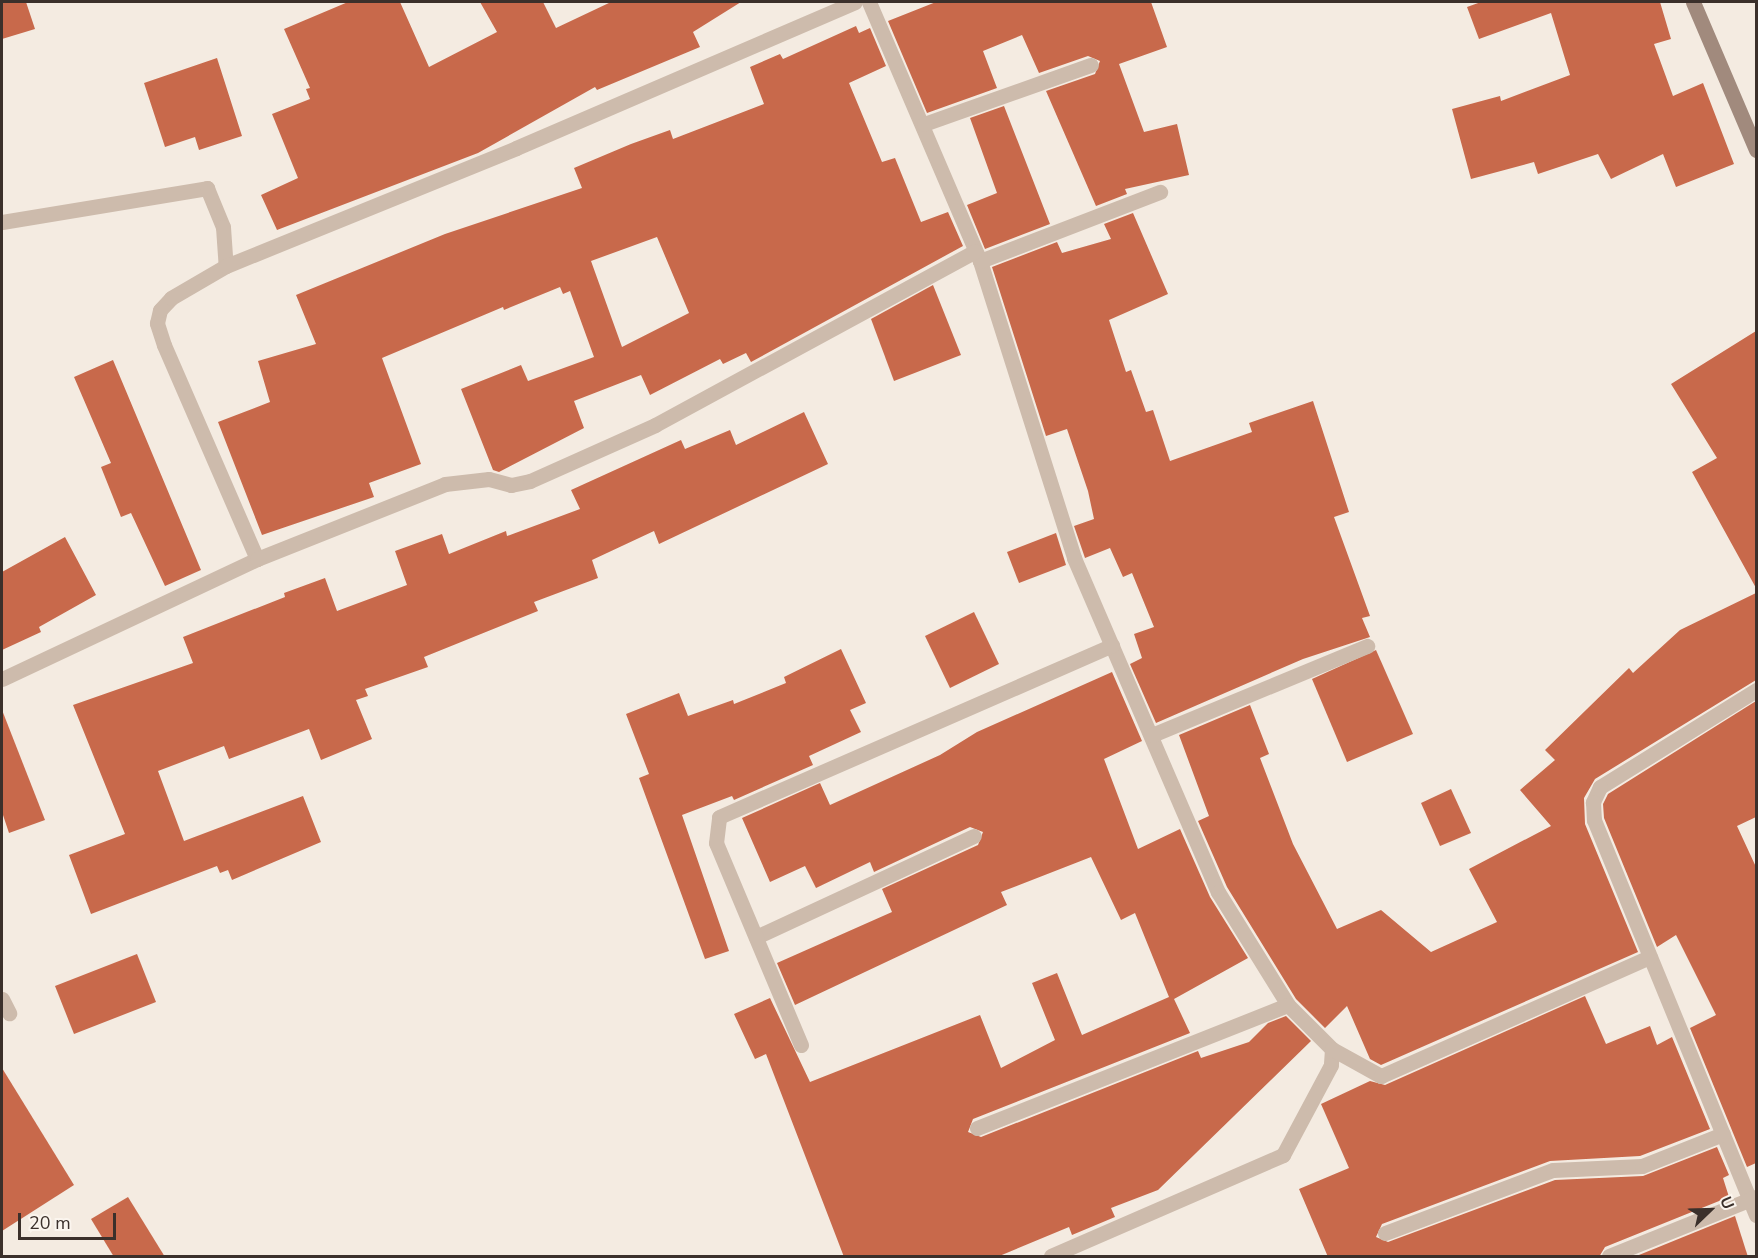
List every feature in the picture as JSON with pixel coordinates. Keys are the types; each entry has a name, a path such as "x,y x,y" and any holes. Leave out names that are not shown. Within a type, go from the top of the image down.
{"street":[{"path":"257,559 158,323 160,310 171,298 226,266 516,148 855,2"},
{"path":"870,2 924,124 977,256 1074,558 1218,892 1288,1005 1332,1049 1381,1076 1650,957"},
{"path":"1693,2 1756,150"},
{"path":"924,124 1091,65"},
{"path":"2,222 207,188 223,227 226,266"},
{"path":"2,679 257,559 445,484 530,481 656,425 977,256 1160,192"},
{"path":"801,1045 716,843 719,817 1112,645"},
{"path":"1152,735 1367,646"},
{"path":"1756,690 1600,787 1593,802 1594,820 1723,1134 1754,1199 1756,1215"},
{"path":"756,936 974,836"},
{"path":"2,999 9,1013"},
{"path":"977,1128 1288,1005"},
{"path":"1051,1257 1283,1155 1331,1065 1332,1049"},
{"path":"1385,1233 1549,1171 1642,1166 1723,1134"},
{"path":"1610,1257 1754,1199"}],"building":[{"path":"2,2 26,2 35,29 2,39"},
{"path":"348,2 400,2 429,67 497,32 480,2 543,2 556,28 611,2 741,2 693,32 700,47 597,90 595,87 478,153 277,230 261,195 298,178 272,114 310,99 306,89 310,88 284,29"},
{"path":"936,2 1151,2 1167,47 1119,64 1144,132 1177,124 1189,175 1125,189 1127,194 1096,206 1046,91 1095,74 1100,61 1088,56 1039,73 1022,35 983,51 997,88 927,113 888,21"},
{"path":"1481,2 1660,2 1671,39 1654,44 1673,96 1703,83 1734,164 1676,187 1663,154 1611,179 1598,154 1538,174 1534,162 1471,179 1452,109 1500,96 1501,101 1570,75 1551,13 1479,39 1467,7"},
{"path":"856,26 859,33 870,28 886,66 849,83 882,162 895,158 921,222 948,212 963,246 751,362 746,353 723,364 720,359 650,395 641,375 574,401 584,428 499,472 493,470 461,389 521,365 528,381 594,357 570,291 563,294 560,287 504,310 503,307 382,358 421,464 369,483 374,497 262,535 218,422 270,402 258,361 316,344 296,295 445,234 582,188 574,168 631,144 670,130 673,139 764,104 750,67 780,54 783,59","holes":["657,237 689,313 622,347 591,261"]},
{"path":"217,58 242,136 199,150 195,137 165,147 144,83"},
{"path":"1004,106 1050,224 985,249 967,205 997,193 970,118"},
{"path":"1133,213 1168,294 1109,320 1126,372 1131,370 1146,412 1153,410 1170,461 1252,432 1249,423 1313,401 1349,512 1334,517 1370,616 1362,618 1370,637 1303,659 1156,723 1130,664 1142,658 1134,634 1154,627 1132,573 1123,577 1110,548 1085,558 1074,526 1094,519 1088,491 1067,429 1046,436 992,267 1057,242 1062,253 1111,239 1104,224"},
{"path":"933,285 961,355 894,381 871,319"},
{"path":"1756,331 1756,588 1692,472 1717,458 1671,384"},
{"path":"113,360 201,570 165,586 131,513 121,517 101,467 111,463 74,377"},
{"path":"804,412 828,464 659,544 654,531 592,560 598,578 534,602 538,611 424,657 428,667 365,689 368,696 356,700 372,739 321,760 309,729 229,759 224,746 158,771 184,841 303,796 321,842 232,880 228,870 220,873 217,866 91,914 69,855 125,834 73,705 193,663 183,637 285,597 284,593 325,578 337,611 407,585 395,551 442,534 449,554 506,531 507,536 580,509 571,490 681,440 685,449 730,430 736,445"},
{"path":"1056,533 1066,565 1019,583 1007,552"},
{"path":"65,537 96,595 39,627 41,632 2,650 2,572"},
{"path":"1756,593 1756,680 1595,779 1584,798 1585,824 1638,952 1381,1065 1370,1059 1347,1006 1325,1028 1296,999 1227,887 1198,821 1209,816 1179,735 1250,705 1269,754 1260,758 1293,844 1337,929 1381,910 1431,952 1497,922 1469,869 1551,826 1520,790 1555,760 1545,750 1629,668 1633,673 1680,630"},
{"path":"974,612 999,664 950,688 925,636"},
{"path":"841,649 866,703 850,710 861,732 809,756 813,765 734,800 732,796 682,815 729,951 705,959 639,778 649,774 626,714 679,693 688,716 733,700 734,704 786,683 784,677"},
{"path":"1376,650 1413,734 1347,762 1312,679"},
{"path":"1112,672 1142,741 1104,759 1138,849 1180,829 1210,897 1248,958 1174,999 1190,1033 973,1119 968,1132 981,1137 1198,1051 1201,1058 1249,1042 1268,1023 1286,1016 1311,1041 1158,1190 1111,1208 1115,1217 1072,1235 1069,1227 997,1257 844,1257 766,1054 755,1059 734,1014 770,998 810,1082 980,1015 1001,1068 1055,1040 1032,983 1057,973 1082,1035 1169,997 1135,913 1121,920 1091,857 1001,892 1007,905 795,1005 777,963 892,912 882,889 978,845 983,832 970,827 874,872 870,862 816,888 805,866 770,882 742,818 820,783 830,805 940,755 977,732"},
{"path":"1756,701 1756,817 1737,826 1756,867 1756,1163 1747,1167 1690,1028 1716,1015 1676,935 1657,947 1604,818 1603,804 1608,794"},
{"path":"2,710 45,820 9,833 2,812"},
{"path":"1451,789 1471,833 1440,846 1421,803"},
{"path":"137,954 156,1002 74,1034 55,986"},
{"path":"1585,996 1606,1044 1650,1026 1657,1045 1672,1037 1710,1129 1640,1156 1550,1161 1382,1224 1376,1237 1388,1242 1555,1180 1643,1176 1717,1147 1729,1175 1723,1178 1729,1197 1605,1247 1599,1257 1328,1257 1299,1189 1349,1168 1321,1104 1370,1081 1385,1085"},
{"path":"2,1068 74,1185 2,1231"},
{"path":"128,1197 165,1257 114,1257 91,1219"},
{"path":"1735,1216 1748,1257 1634,1257"}]}
